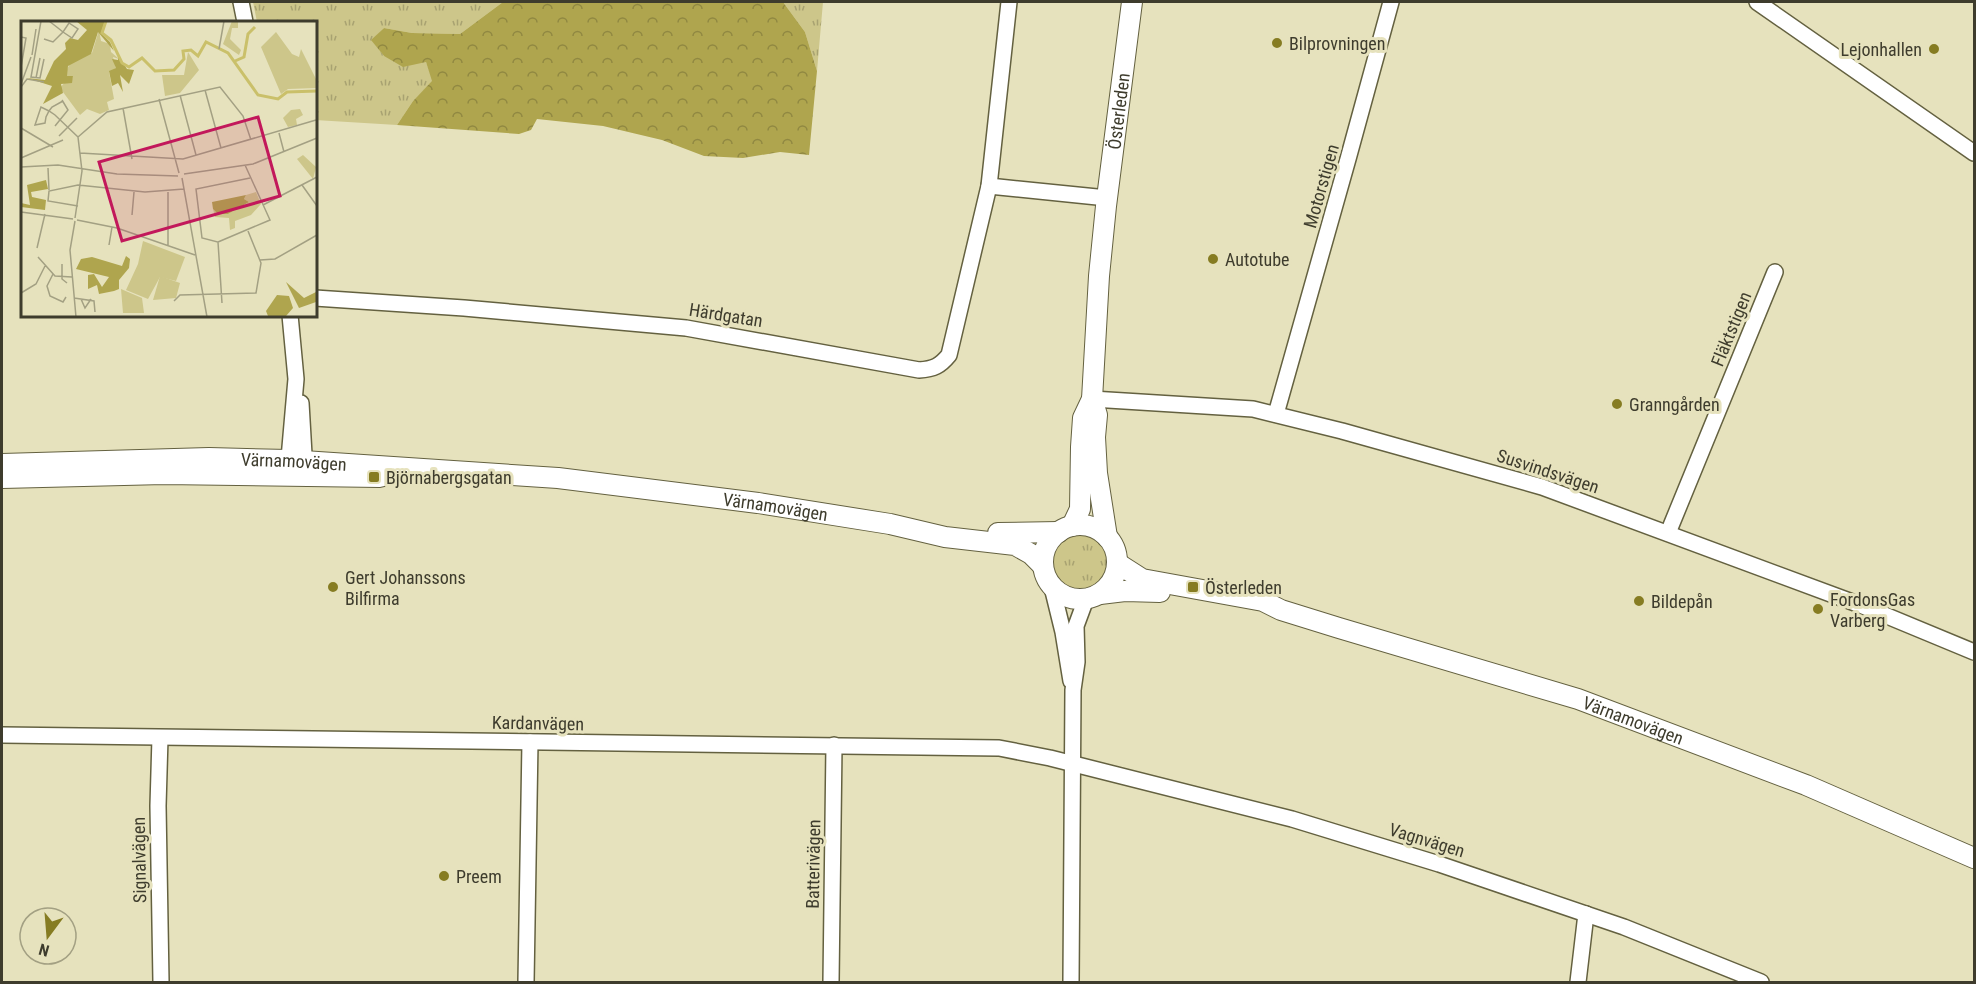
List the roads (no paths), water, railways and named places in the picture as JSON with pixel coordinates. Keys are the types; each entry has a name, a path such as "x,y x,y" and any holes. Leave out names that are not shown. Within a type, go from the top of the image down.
{"main road":[{"name":"Österleden","path":"1107,537 1096,473 1097,415 1092,399 1099,276 1132,2"},
{"name":"Österleden","path":"1065,529 1080,509 1083,418 1092,399"},
{"name":"Värnamovägen","path":"2,464 209,458 297,467 558,478 758,503 890,524 945,537 1015,545 1031,554 1042,565 1052,587 1068,598 1125,591 1185,594 1281,610"},
{"name":"Värnamovägen","path":"2,478 164,474 297,467"},
{"name":"Värnamovägen","path":"890,524 999,533 1091,527 1107,537"},
{"path":"1042,565 1046,546 1065,529"},
{"path":"1093,596 1112,580 1117,563 1112,544 1107,537"},
{"name":"Värnamovägen","path":"1117,563 1142,579 1263,601 1281,610 1578,699 1806,785 1974,858"}],"street":[{"path":"241,2 245,21"},
{"name":"Härdgatan","path":"316,298 464,308 686,328 919,370 933,369 942,364 949,355 989,186 1009,2"},
{"name":"Motorstigen","path":"1276,414 1391,2"},
{"path":"1757,2 1974,153"},
{"path":"989,186 1107,198"},
{"name":"Fläktstigen","path":"1668,533 1775,272"},
{"path":"290,316 296,379 301,393 297,467"},
{"name":"Susvindsvägen","path":"1092,399 1253,409 1542,487 1863,606 1974,652"},
{"path":"1052,587 1073,690"},
{"path":"1071,982 1073,690 1077,662 1076,627 1093,596"},
{"name":"Kardanvägen","path":"2,735 999,748 1072,764"},
{"name":"Signalvägen","path":"160,738 158,806 161,982"},
{"path":"526,982 530,742"},
{"name":"Batterivägen","path":"831,982 834,746"},
{"name":"Vagnvägen","path":"1072,764 1292,819 1450,867 1586,914 1761,982"},
{"path":"1578,982 1586,914"}],"place":[{"name":"Bilprovningen","path":"1277,43"},
{"name":"Lejonhallen","path":"1934,49"},
{"name":"Autotube","path":"1213,259"},
{"name":"Granngården","path":"1617,404"},
{"name":"Björnabergsgatan","path":"374,477"},
{"name":"Gert Johanssons Bilfirma","path":"333,587"},
{"name":"Österleden","path":"1193,587"},
{"name":"Bildepån","path":"1639,601"},
{"name":"FordonsGas Varberg","path":"1818,609"},
{"name":"Preem","path":"444,876"}]}
